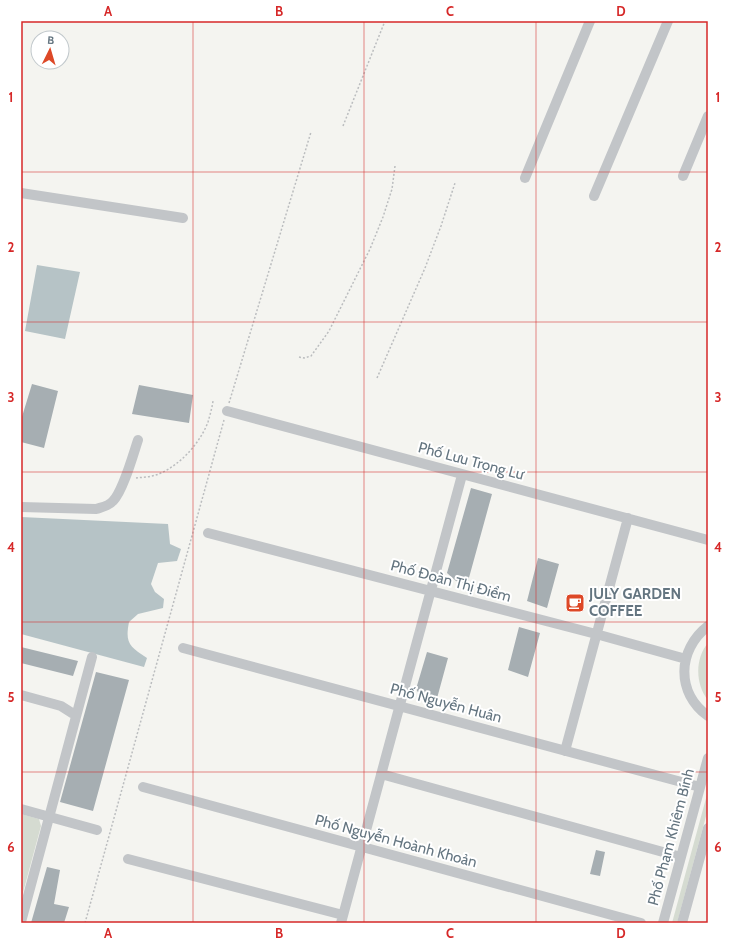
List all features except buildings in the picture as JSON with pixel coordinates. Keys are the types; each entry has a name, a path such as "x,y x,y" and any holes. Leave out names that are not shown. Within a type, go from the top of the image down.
{"street":[{"path":"525,178 590,21"},
{"path":"594,196 668,21"},
{"path":"683,176 708,116"},
{"path":"21,193 183,218"},
{"name":"Phố Lưu Trọng Lư","path":"227,411 708,540"},
{"path":"21,507 96,509 104,507 112,502 118,495 138,440"},
{"path":"128,860 342,919 462,475"},
{"path":"565,750 628,518"},
{"name":"Phố Đoàn Thị Điểm","path":"208,533 596,634 686,659"},
{"path":"708,626 692,644 686,659 685,676 689,692 698,706 708,716"},
{"name":"Phố Nguyễn Huân","path":"183,648 700,787"},
{"path":"21,922 92,657"},
{"path":"21,695 61,706 76,715"},
{"name":"Phố Phạm Khiêm Bính","path":"663,923 708,758"},
{"path":"381,774 681,857"},
{"name":"Phố Nguyễn Hoành Khoản","path":"143,788 641,923"},
{"path":"21,809 97,830"},
{"path":"682,923 703,863 708,828"}],"path":[{"path":"343,126 385,21"},
{"path":"85,923 227,411 311,132"},
{"path":"299,357 304,358 311,356 329,331 370,249 383,217 395,166"},
{"path":"377,378 425,268 441,226 454,182"},
{"path":"124,478 160,474 188,454 197,443 208,423 214,401"}],"shaded area":[{"path":"37,265 80,272 65,339 25,331"},
{"path":"21,517 168,524 170,544 181,549 177,561 158,563 151,584 155,592 164,599 163,608 138,614 129,622 128,639 132,647 147,658 144,667 21,634"},
{"path":"708,643 708,700 701,686 698,671 701,656"},
{"path":"708,791 708,809 677,923 672,923"},
{"path":"21,814 39,819 41,826 21,900"}],"place":[{"name":"JULY GARDEN COFFEE","path":"575,603"}]}
